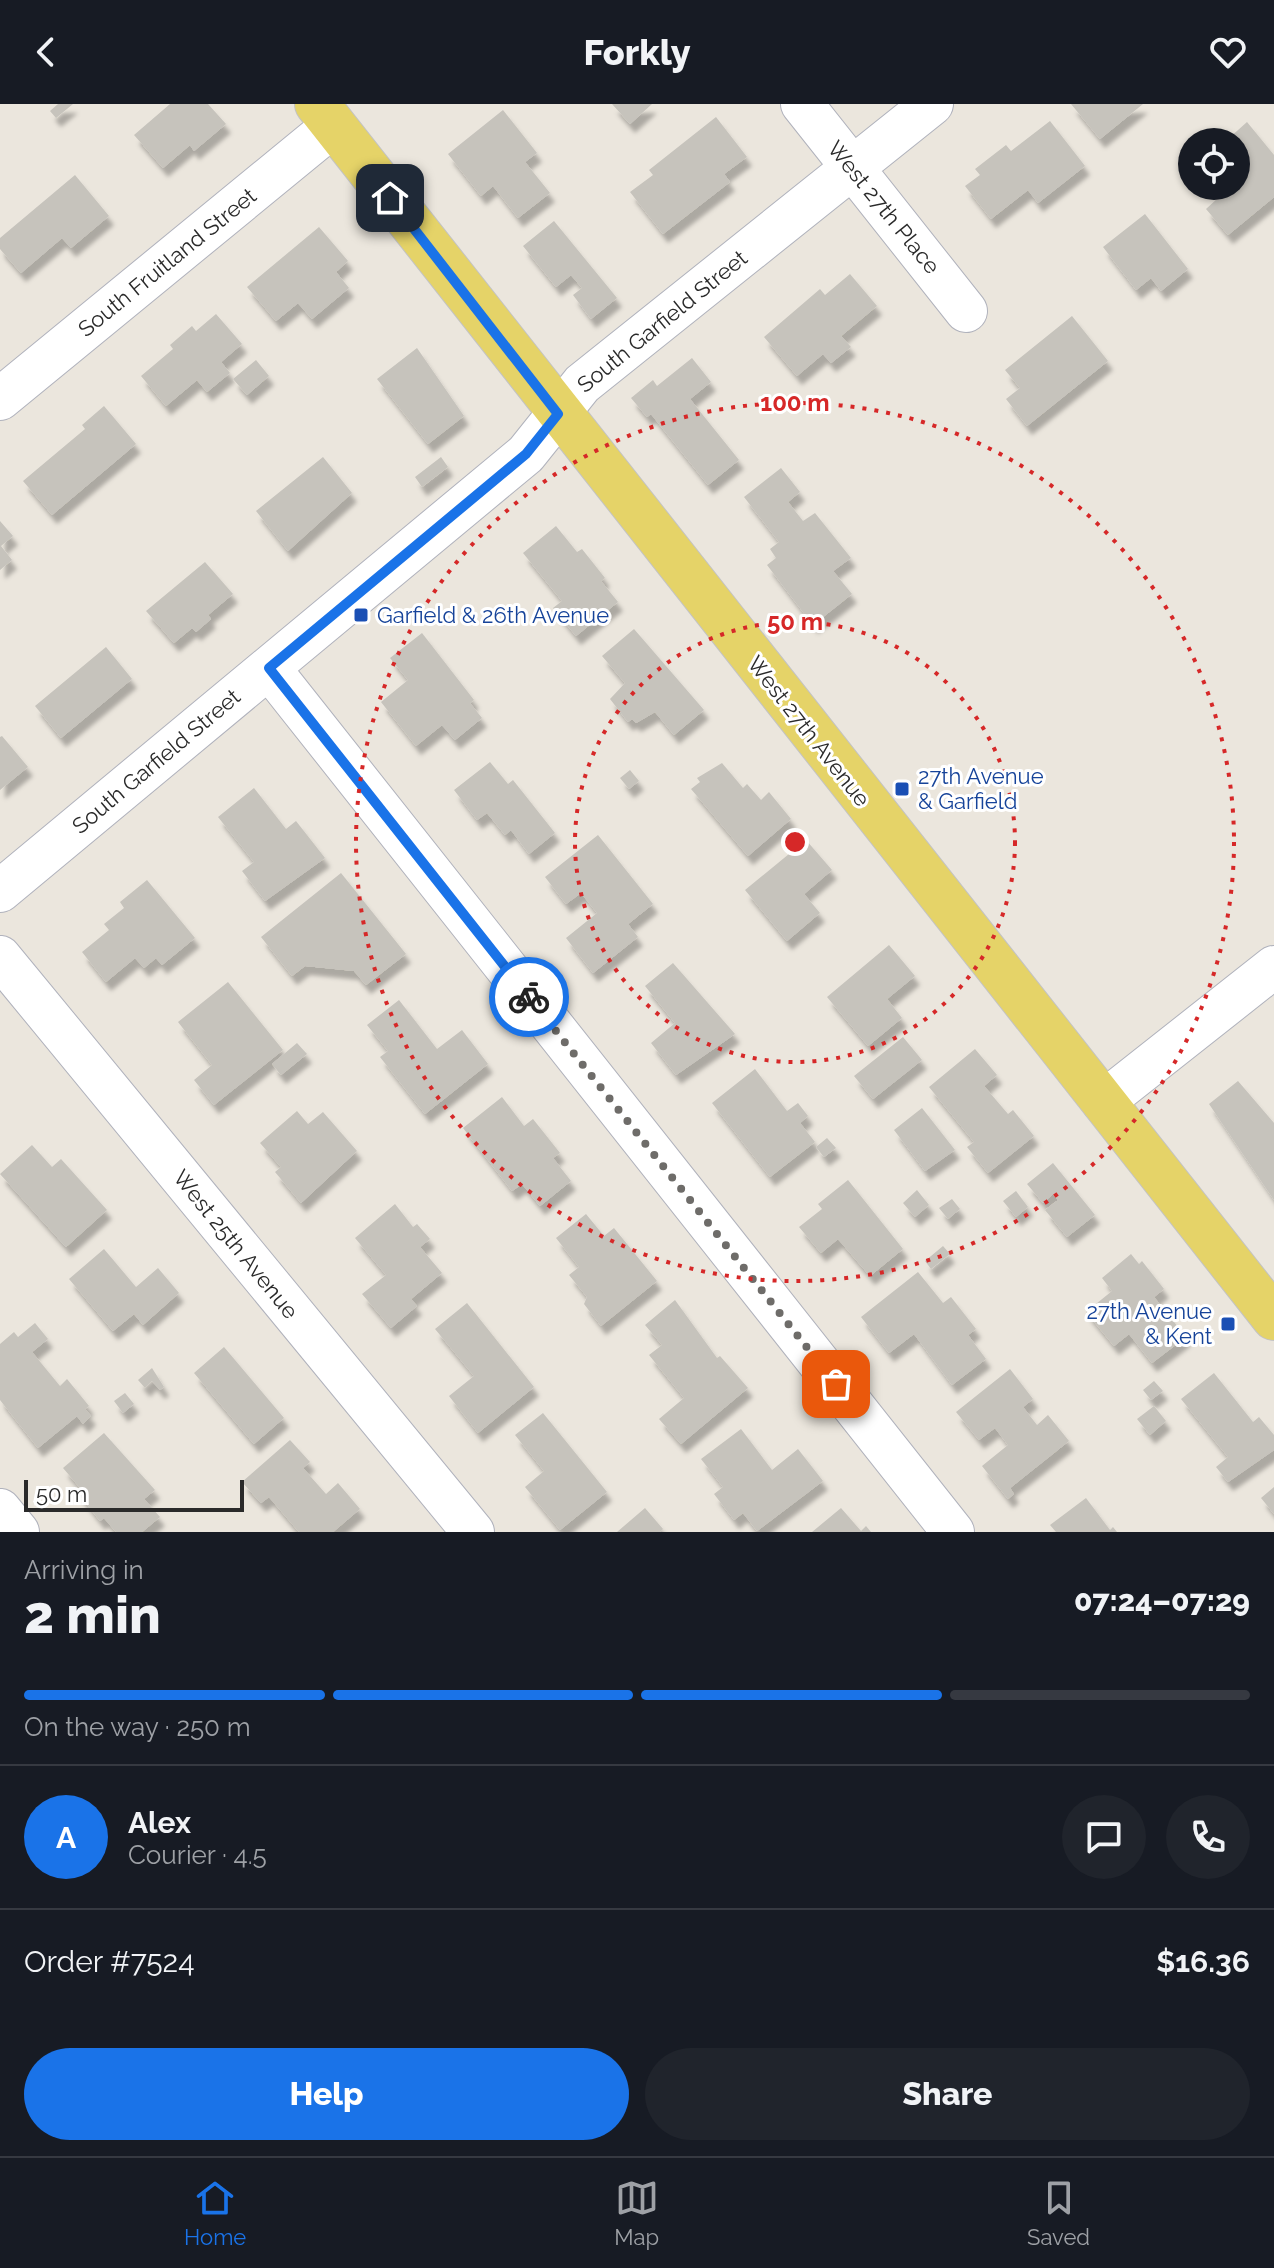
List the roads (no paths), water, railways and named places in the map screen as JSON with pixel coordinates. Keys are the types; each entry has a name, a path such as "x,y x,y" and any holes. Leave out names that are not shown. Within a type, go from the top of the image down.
{"main road":[{"name":"West 27th Avenue","path":"325,115 1274,1318"}],"street":[{"name":"West 27th Place","path":"802,104 966,311"},
{"name":"South Garfield Street","path":"0,891 526,454 582,384 932,104"},
{"name":"South Fruitland Street","path":"0,399 325,115"},
{"path":"269,668 953,1532"},
{"name":"West 25th Avenue","path":"0,957 473,1532"},
{"path":"1103,1102 1274,967"},
{"path":"0,1510 18,1532"}],"place":[{"name":"Garfield & 26th Avenue","path":"361,615"},
{"name":"27th Avenue & Garfield","path":"902,789"},
{"name":"27th Avenue & Kent","path":"1228,1324"}]}
